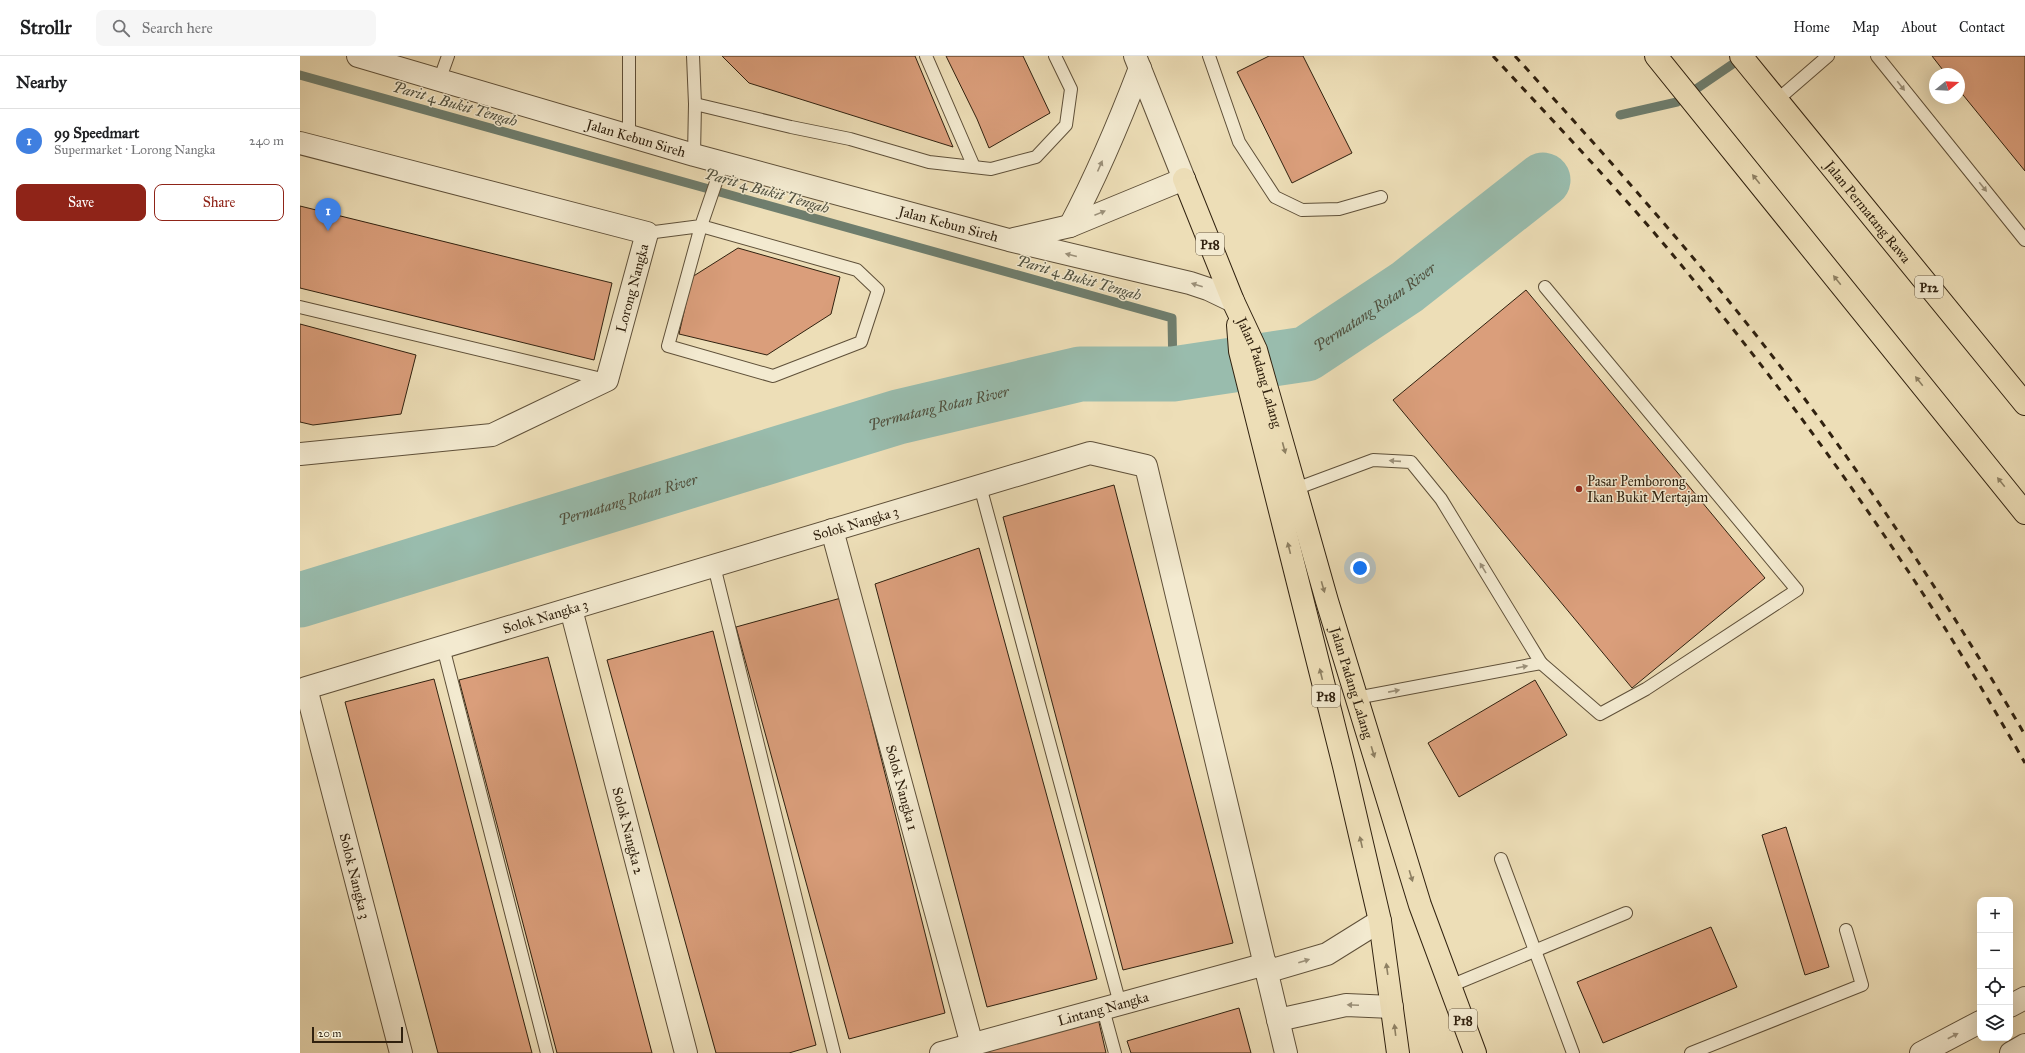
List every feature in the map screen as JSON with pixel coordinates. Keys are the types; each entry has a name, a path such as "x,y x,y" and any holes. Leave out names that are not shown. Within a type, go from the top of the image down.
{"main road":[{"path":"1656,56 2025,513"},
{"name":"Jalan Permatang Rawa","path":"1741,56 1776,101 2025,404"},
{"name":"Jalan Padang Lalang","path":"1184,179 1235,305 1257,385 1380,921 1398,1053"},
{"name":"Jalan Padang Lalang","path":"1257,385 1294,489 1356,698 1420,905 1475,1053"}],"street":[{"name":"Jalan Kebun Sireh","path":"358,56 439,81 628,134 694,155 720,170 1190,283 1208,289 1235,305"},
{"name":"Jalan Padang Lalang","path":"1137,62 1184,179"},
{"path":"1070,226 1097,173 1118,126 1137,62"},
{"name":"Lorong Nangka","path":"300,144 647,233 607,380"},
{"name":"Jalan Kebun Sireh","path":"1009,240 1070,226 1184,179"},
{"path":"300,454 492,435 607,380"},
{"name":"Solok Nangka 3","path":"400,1053 306,688 1090,453 1146,466 1266,968"},
{"name":"Solok Nangka 1","path":"832,530 972,1044"},
{"name":"Solok Nangka 2","path":"571,608 686,1053"},
{"name":"Lintang Nangka","path":"941,1053 1111,1007 1326,954 1380,921"},
{"path":"1266,968 1286,1053"},
{"path":"2012,1005 2025,998"},
{"path":"1278,1020 1346,1005 1392,1008"},
{"path":"1921,1053 1977,1024"},
{"path":"2011,1053 2025,1046"}],"lane":[{"path":"439,81 448,56"},
{"path":"628,134 629,56"},
{"path":"693,56 695,104 694,155"},
{"path":"926,56 974,168"},
{"path":"695,104 791,127 850,139 928,162 991,169 1036,157 1066,125 1071,89 1055,56"},
{"path":"1208,56 1239,142 1275,197 1302,210 1339,209 1382,197"},
{"path":"1776,101 1828,56"},
{"path":"1877,56 2025,240"},
{"path":"647,233 701,226 857,270 878,290 861,342 773,376 668,346 701,226 720,170"},
{"path":"1294,489 1373,460 1411,462 1441,499 1541,663 1600,714 1646,689 1797,590 1545,287"},
{"path":"300,307 607,380"},
{"path":"980,486 1111,1007 1115,1053"},
{"path":"714,566 834,1053"},
{"path":"443,647 547,1053"},
{"path":"1356,698 1541,663"},
{"path":"1501,859 1573,1053"},
{"path":"1450,986 1626,913"},
{"path":"1691,1053 1862,985 1846,930"}],"building":[{"path":"722,56 915,56 953,147 749,83"},
{"path":"946,56 1023,56 1050,113 989,148 977,119"},
{"path":"1269,56 1303,56 1352,153 1292,183 1237,72"},
{"path":"1932,56 2025,56 2025,171 1965,97 1965,68 1941,68"},
{"path":"300,206 612,283 594,360 300,288"},
{"path":"738,248 840,277 831,314 767,355 679,334 692,277"},
{"name":"Pasar Pemborong Ikan Bukit Mertajam","path":"1526,290 1765,578 1632,688 1393,400"},
{"path":"300,324 416,355 401,414 313,425 300,422"},
{"path":"1114,485 1233,943 1123,970 1003,517"},
{"path":"979,548 1097,979 987,1007 875,584"},
{"path":"841,598 945,1013 849,1039 736,627"},
{"path":"713,631 816,1045 789,1053 716,1053 607,660"},
{"path":"548,657 652,1053 557,1053 459,680"},
{"path":"434,679 532,1053 438,1053 345,702"},
{"path":"1535,680 1567,735 1459,797 1428,743"},
{"path":"1786,827 1829,967 1805,975 1762,835"},
{"path":"1711,927 1737,987 1603,1043 1577,982"},
{"path":"1239,1008 1251,1053 1131,1053 1127,1041"},
{"path":"1098,1018 1106,1053 974,1053"}],"waterway":[{"name":"Permatang Rotan River","path":"1620,115 1677,102 1743,57"},
{"name":"Parit 4 Bukit Tengah","path":"300,75 1172,318 1173,374"},
{"name":"Permatang Rotan River","path":"300,600 898,417 1080,374 1173,374 1306,354 1407,287 1543,180"}],"railway":[{"path":"1493,56 1596,167 1646,224 1776,384 1828,454 1934,611 1996,712 2025,763"},
{"path":"1515,56 1666,226 1738,313 1807,402 1893,524 1974,650 2025,735"}],"place":[{"name":"99 Speedmart","path":"328,231"},
{"name":"Pasar Pemborong Ikan Bukit Mertajam","path":"1579,489"}]}
